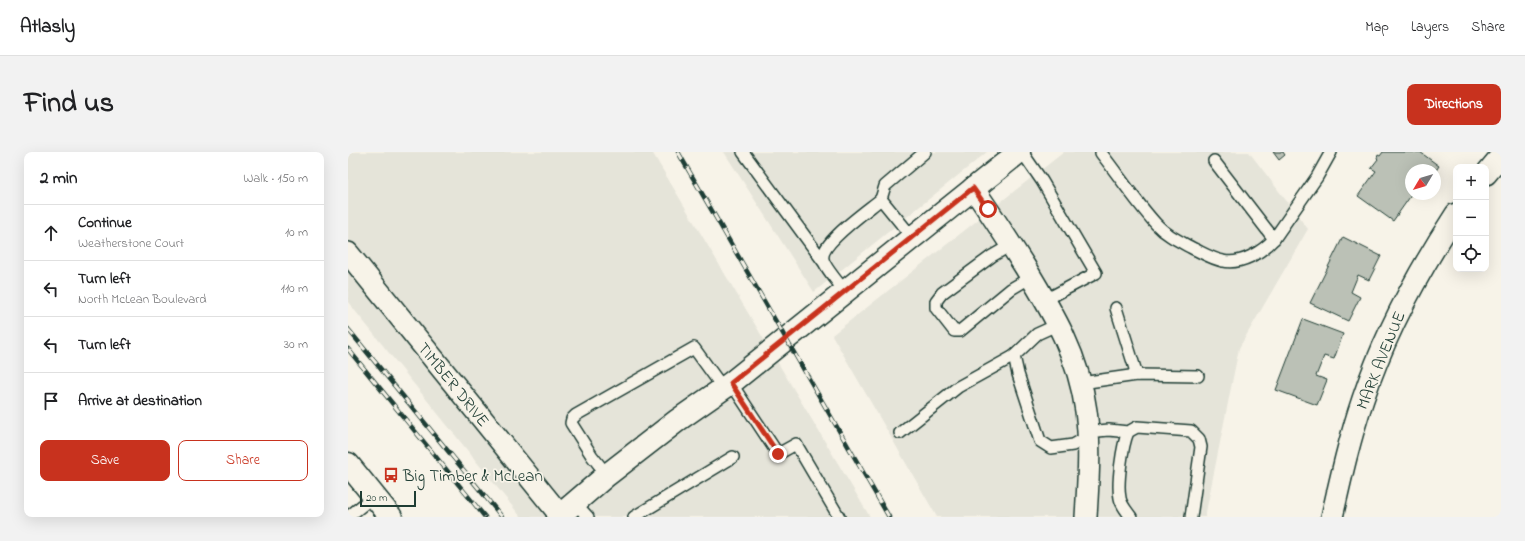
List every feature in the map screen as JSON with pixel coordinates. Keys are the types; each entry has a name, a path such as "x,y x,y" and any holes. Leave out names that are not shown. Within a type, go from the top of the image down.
{"main road":[{"path":"570,513 607,475 678,420 727,386 1019,152"},
{"path":"348,464 391,517"}],"street":[{"path":"973,188 1045,300 1059,324 1072,355 1081,383 1086,410 1089,461 1086,517"},
{"name":"MARK AVENUE","path":"1332,517 1345,458 1363,398 1382,349 1413,285 1430,254 1453,219"},
{"name":"TIMBER DRIVE","path":"348,253 570,513"}],"lane":[{"path":"743,152 845,292"},
{"path":"822,260 822,253 838,234 881,199 885,186 926,152"},
{"path":"1022,152 1042,181 1096,273 1045,300"},
{"path":"1102,152 1157,224 1171,237 1210,257 1224,262 1232,262 1257,253 1274,239 1317,177 1332,152"},
{"path":"1214,161 1274,239"},
{"path":"881,199 912,237"},
{"path":"1011,245 992,256 942,293 936,301 936,308 954,331 960,331 1011,289 1031,278"},
{"path":"1116,308 1137,375"},
{"path":"900,433 958,387 1014,356 1037,334 1059,324"},
{"path":"607,475 592,456 571,423 572,419 576,415 694,348 727,386 778,454 796,444 839,517"},
{"path":"1014,356 1018,374 1040,441 1051,448 1073,445 1088,438 1098,431 1109,430 1128,432 1137,427 1190,431 1199,439 1202,448 1191,517"},
{"path":"1081,383 1137,375 1198,376"},
{"path":"1128,432 1124,441 1119,490 1120,500 1131,517"},
{"path":"634,517 733,457"},
{"path":"348,517 374,496"}],"shaded area":[{"path":"348,152 652,152 870,517 521,517 348,302"},
{"path":"724,152 987,152 814,292"},
{"path":"1064,152 1249,152 1308,229 1239,348 1205,517 937,517 832,335"}],"building":[{"path":"1273,152 1283,152 1285,155 1279,160"},
{"path":"1383,152 1420,152 1436,164 1405,164 1405,200 1408,200 1393,221 1358,196 1376,171 1371,168 1378,159 1378,155 1380,156"},
{"path":"1343,237 1381,256 1369,280 1358,275 1351,292 1360,297 1348,321 1310,303"},
{"path":"1303,319 1343,334 1334,359 1324,356 1316,376 1327,380 1317,405 1276,390"}],"railway":[{"path":"678,152 889,517"},
{"path":"348,329 502,517"},
{"path":"348,349 485,517"}],"place":[{"name":"Big Timber & McLean","path":"391,475"}],"route":[{"path":"778,454 731,383 973,188 988,209"}]}
